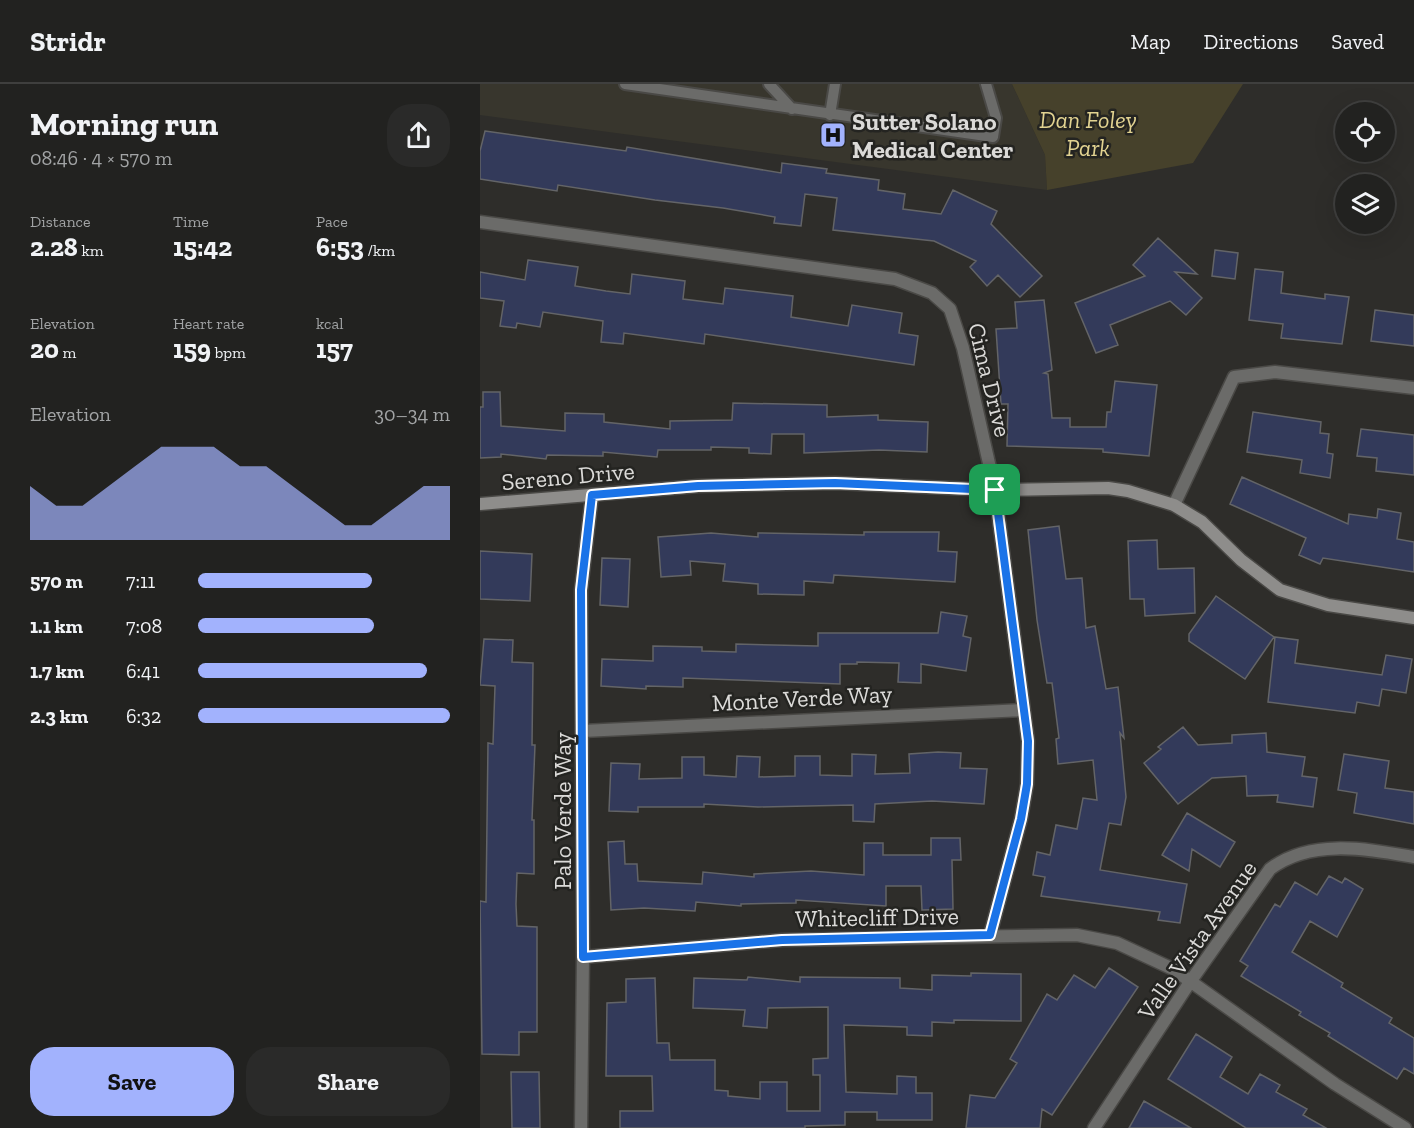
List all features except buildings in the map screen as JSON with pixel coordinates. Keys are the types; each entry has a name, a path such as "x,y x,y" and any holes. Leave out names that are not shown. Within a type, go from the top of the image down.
{"street":[{"name":"Cima Drive","path":"480,222 895,279 932,293 950,309 963,348 995,490 1028,741 1027,784 1021,819 990,935"},
{"path":"1174,505 1234,377 1275,372 1414,388"},
{"name":"Sereno Drive","path":"480,504 698,486 835,483 995,490 1108,488 1128,491 1174,505 1202,522 1253,570 1280,590 1328,605 1414,618"},
{"name":"Palo Verde Way","path":"581,1128 583,731 581,590 592,495"},
{"name":"Monte Verde Way","path":"583,731 1023,710"},
{"name":"Valle Vista Avenue","path":"1094,1128 1190,982 1270,869 1283,859 1326,847 1414,857"},
{"name":"Whitecliff Drive","path":"583,957 782,940 1077,935 1117,943 1173,969 1335,1084 1404,1128"}],"lane":[{"path":"625,84 666,92 993,137 996,118 986,84"},
{"path":"666,92 678,84"},
{"path":"769,84 792,110"},
{"path":"830,115 835,84"}],"shaded area":[{"name":"Sutter Solano Medical Center","path":"480,84 1012,84 1045,155 1047,190 480,115"}],"green space":[{"name":"Dan Foley Park","path":"1012,84 1243,84 1193,163 1047,190 1045,155"}],"place":[{"name":"Sutter Solano Medical Center","path":"833,135"}],"route":[{"path":"835,483 995,490 1028,741 1027,784 1021,819 999,894 990,935 782,940 583,957 581,590 592,495 698,486 835,483"}]}
